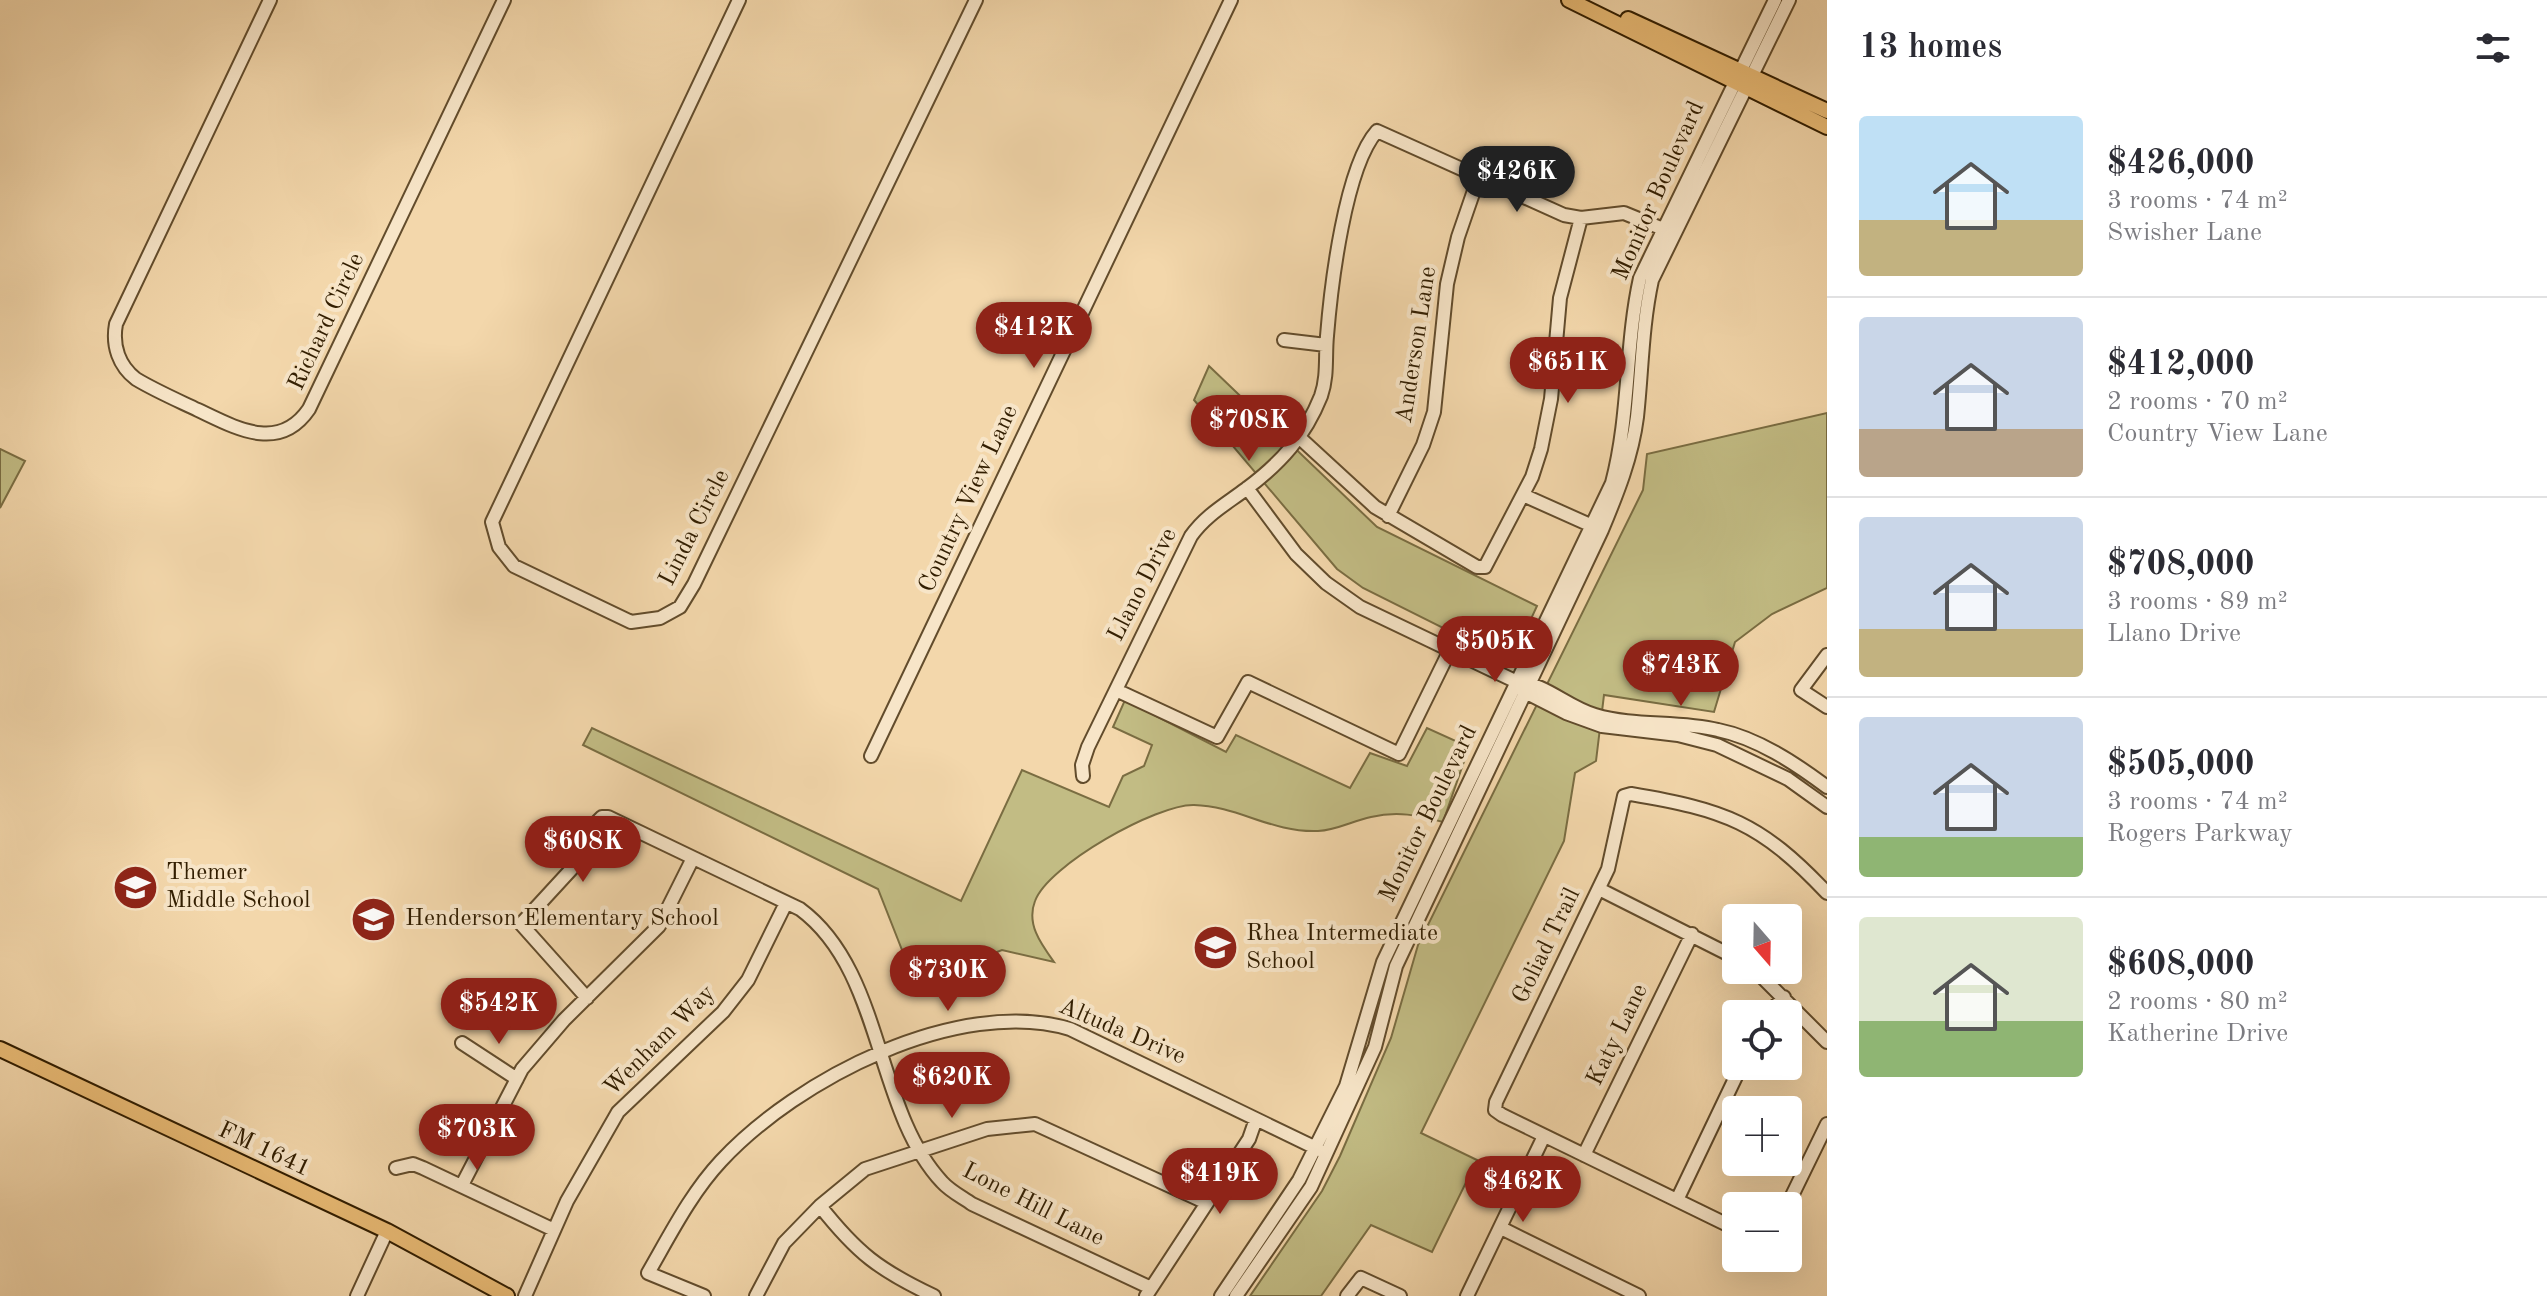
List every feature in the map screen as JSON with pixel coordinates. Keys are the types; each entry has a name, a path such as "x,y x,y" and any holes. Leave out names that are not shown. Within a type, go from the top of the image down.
{"main road":[{"path":"1569,0 1742,78 1827,111"},
{"path":"1584,0 1742,78 1827,127"},
{"name":"FM 1641","path":"0,1049 387,1231 507,1296"}],"street":[{"name":"Richard Circle","path":"270,0 116,324 114,340 124,367 136,379 236,428 260,435 279,433 294,426 309,409 504,0"},
{"name":"Linda Circle","path":"739,0 492,522 499,547 514,566 631,622 660,618 680,607 694,584 976,0"},
{"name":"Country View Lane","path":"871,756 1231,0"},
{"path":"1742,78 1775,0"},
{"path":"1742,78 1789,0"},
{"name":"Monitor Boulevard","path":"1221,1296 1321,1150 1375,1047 1396,966 1532,682 1597,528 1623,443 1630,320 1640,278 1662,228 1742,78"},
{"name":"Monitor Boulevard","path":"1236,1296 1311,1187 1321,1150 1356,1060 1383,962 1517,682 1621,483 1632,444 1643,320 1652,280 1742,78"},
{"name":"Llano Drive","path":"1083,776 1082,765 1088,747 1191,536 1201,522 1247,488 1301,439 1325,382 1334,274 1350,198 1370,138 1377,131 1479,176"},
{"path":"1479,176 1553,211 1581,218 1624,213 1674,234"},
{"name":"Anderson Lane","path":"1388,516 1423,445 1434,412 1447,284 1458,237 1479,176"},
{"path":"1301,439 1388,516 1477,567 1485,567 1536,465 1547,425 1560,298 1581,218"},
{"path":"1284,340 1326,345"},
{"path":"1247,488 1296,554 1326,583 1360,607 1517,682 1532,682 1572,707 1599,716 1718,730 1757,744 1799,766 1827,787"},
{"path":"1523,495 1597,528"},
{"path":"1116,690 1217,737 1248,682 1399,754 1450,650"},
{"path":"1827,655 1801,690 1827,707"},
{"path":"1517,682 1526,695 1602,726 1678,735 1717,745 1788,779 1827,807"},
{"name":"Goliad Trail","path":"1544,1136 1495,1110 1499,1095 1599,889 1612,857 1624,796 1685,802 1729,817 1775,844 1826,889"},
{"name":"Lone Hill Lane","path":"587,998 521,924 578,862 602,817 786,903 820,924 833,939 849,968 919,1149 945,1186 972,1204 1148,1292"},
{"path":"462,1185 517,1079 564,1020 659,926 693,858"},
{"path":"1599,889 1722,950"},
{"name":"Wenham Way","path":"525,1296 595,1148 618,1112 723,1012 748,980 786,903"},
{"name":"Katy Lane","path":"1584,1155 1692,934"},
{"path":"1770,984 1827,1042"},
{"path":"1781,1000 1784,997"},
{"name":"Altuda Drive","path":"704,1296 648,1273 681,1217 720,1161 772,1116 828,1075 881,1053 979,1022 1045,1022 1085,1035 1321,1150"},
{"path":"462,1043 517,1079"},
{"path":"1677,1200 1734,1080"},
{"path":"1148,1292 1249,1139 1256,1119"},
{"path":"756,1296 784,1243 820,1206 865,1169 987,1129 1035,1124 1207,1203"},
{"path":"1794,1192 1827,1124"},
{"path":"1467,1296 1544,1136 1722,1222"},
{"path":"396,1168 413,1164 554,1230"},
{"path":"820,1206 853,1248 899,1280 934,1296"},
{"path":"1501,1228 1639,1296"},
{"path":"357,1296 387,1231"},
{"path":"1347,1296 1361,1278 1400,1296"}],"shaded area":[{"path":"1209,366 1377,527 1537,606 1511,662 1363,588 1337,569 1194,400"},
{"path":"1827,413 1827,588 1772,614 1735,642 1714,712 1604,695 1596,761 1575,773 1564,841 1421,1133 1477,1160 1432,1252 1371,1225 1321,1296 1250,1296 1322,1191 1340,1156 1391,1038 1418,945 1643,490 1647,454"},
{"path":"0,449 25,461 0,508"},
{"path":"1125,700 1226,752 1236,735 1350,788 1370,753 1407,766 1427,728 1469,747 1443,822 1390,814 1332,829 1301,830 1210,806 1194,805 1177,807 1131,825 1060,871 1044,886 1035,901 1034,926 1054,962 1002,950 915,983 878,889 583,745 592,728 961,901 1022,770 1109,807 1123,776 1144,766 1152,745 1113,727"}],"place":[{"name":"Themer Middle School","path":"135,887"},
{"name":"Henderson Elementary School","path":"374,919"},
{"name":"Rhea Intermediate School","path":"1215,948"}]}
